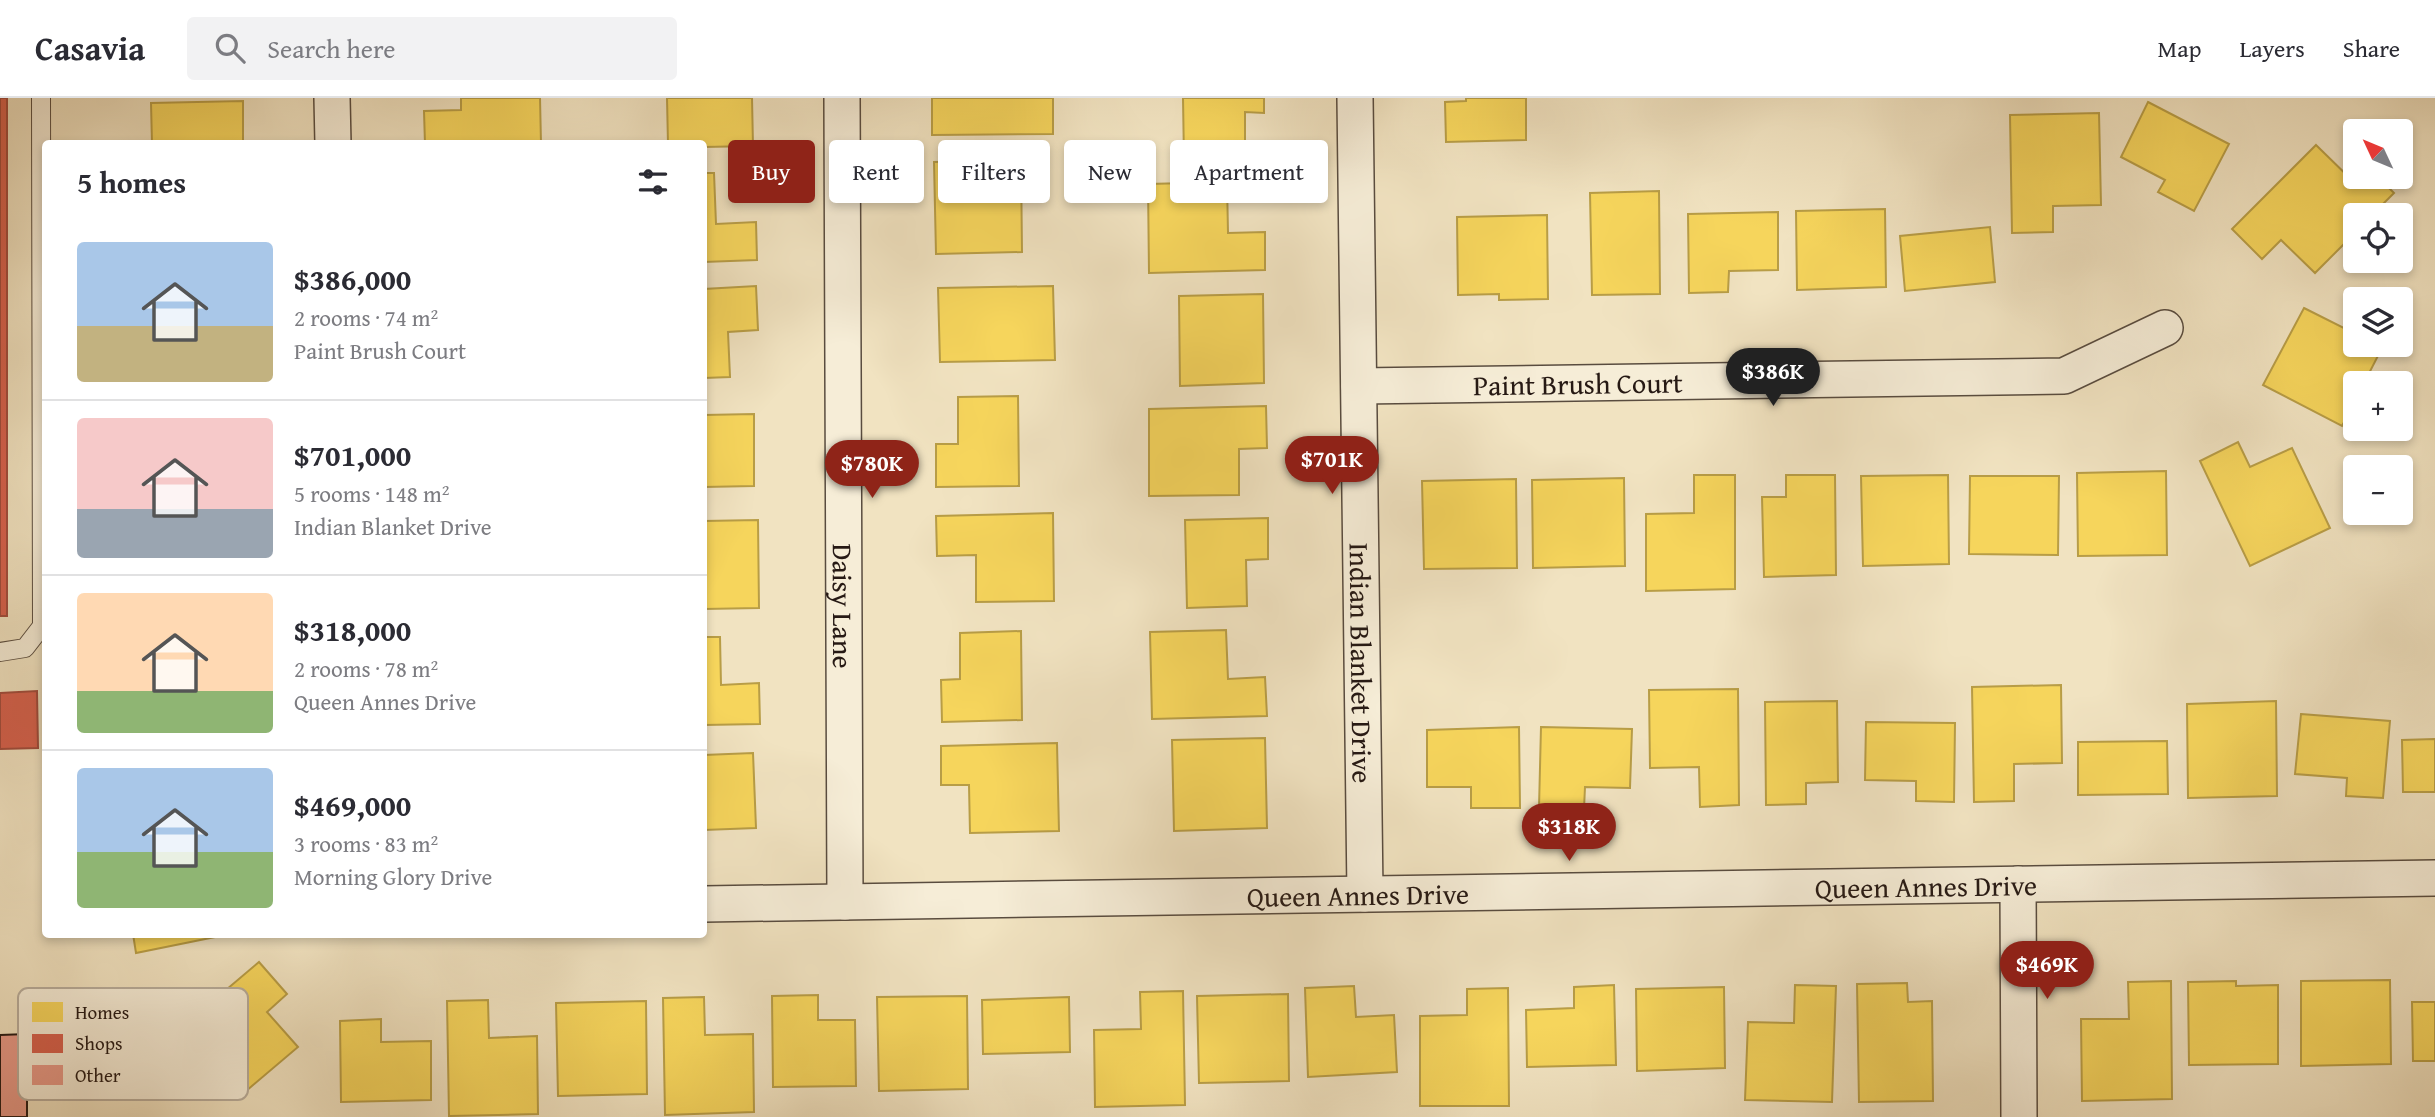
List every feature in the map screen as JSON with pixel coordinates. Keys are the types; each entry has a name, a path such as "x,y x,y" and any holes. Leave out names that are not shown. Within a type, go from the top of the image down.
{"street":[{"path":"332,98 332,140"},
{"name":"Daisy Lane","path":"842,98 845,902"},
{"name":"Indian Blanket Drive","path":"1355,98 1365,894"},
{"name":"Paint Brush Court","path":"1359,386 2064,376 2165,328"},
{"name":"Queen Annes Drive","path":"707,904 2435,878"},
{"path":"2018,884 2019,1117"}],"lane":[{"path":"0,652 24,648 41,626 41,98"}],"building: Homes":[{"path":"461,98 540,98 541,140 425,140 424,111 461,110"},
{"path":"667,98 752,98 753,140 728,140 728,147 707,147 707,140 668,140"},
{"path":"932,98 1053,98 1053,134 932,135"},
{"path":"1183,98 1264,98 1264,113 1245,112 1245,140 1184,140"},
{"path":"1466,98 1526,98 1526,140 1446,142 1445,102 1466,101"},
{"path":"243,101 243,140 152,140 151,103"},
{"path":"2148,102 2229,144 2194,211 2158,192 2165,180 2121,157"},
{"path":"2099,113 2101,205 2053,206 2053,232 2012,233 2010,115"},
{"path":"2316,145 2343,171 2343,189 2390,189 2394,193 2384,203 2343,203 2343,245 2315,273 2281,240 2262,259 2232,229"},
{"path":"934,162 938,162 938,203 1021,203 1022,252 936,254"},
{"path":"707,173 714,173 716,224 756,222 757,260 707,262"},
{"path":"1170,183 1170,203 1227,203 1228,233 1265,232 1265,270 1149,273 1148,203 1156,203 1156,184"},
{"path":"1659,191 1660,294 1592,295 1590,193"},
{"path":"1885,209 1886,287 1797,290 1796,211"},
{"path":"1778,212 1778,270 1729,271 1728,292 1689,293 1688,214"},
{"path":"1547,215 1548,299 1499,300 1499,294 1458,295 1457,217"},
{"path":"1990,227 1995,282 1905,291 1900,236"},
{"path":"756,286 758,330 728,332 730,377 707,378 707,289"},
{"path":"1053,286 1055,360 940,362 938,288"},
{"path":"1263,294 1264,383 1180,386 1179,296"},
{"path":"2304,308 2343,328 2343,357 2377,357 2370,371 2343,371 2342,426 2263,385"},
{"path":"1018,396 1019,486 936,487 936,444 958,444 958,397"},
{"path":"1266,406 1267,448 1239,449 1239,495 1149,496 1149,409"},
{"path":"754,414 754,486 707,487 707,415"},
{"path":"2238,442 2250,467 2292,448 2330,528 2250,566 2200,461"},
{"path":"2166,471 2167,555 2078,556 2077,473"},
{"path":"1694,475 1735,475 1735,589 1646,591 1646,514 1694,513"},
{"path":"1786,475 1835,475 1836,575 1764,577 1762,497 1786,497"},
{"path":"1948,475 1949,564 1863,566 1861,476"},
{"path":"1970,476 2059,476 2058,555 1969,554"},
{"path":"1624,478 1625,566 1533,568 1532,480"},
{"path":"1516,479 1517,568 1424,569 1422,481"},
{"path":"1053,513 1054,601 976,602 976,555 937,556 936,516"},
{"path":"1268,518 1268,559 1246,560 1247,606 1187,608 1185,520"},
{"path":"758,520 759,608 707,609 707,521"},
{"path":"1226,630 1228,679 1265,677 1267,716 1152,719 1150,632"},
{"path":"1021,631 1022,720 942,722 941,680 960,679 960,633"},
{"path":"707,637 720,637 721,685 759,683 760,724 707,725"},
{"path":"2061,685 2062,763 2014,764 2014,801 1974,802 1972,687"},
{"path":"1738,689 1739,805 1700,807 1699,767 1650,768 1649,690"},
{"path":"1837,701 1838,782 1806,783 1806,804 1766,805 1765,702"},
{"path":"2276,701 2277,796 2188,798 2187,704"},
{"path":"2301,714 2390,721 2383,798 2346,796 2347,778 2295,774"},
{"path":"1866,722 1955,723 1954,802 1916,801 1916,781 1865,780"},
{"path":"1519,727 1520,808 1471,808 1471,787 1427,787 1427,730"},
{"path":"1541,727 1632,729 1630,788 1585,787 1584,809 1539,808"},
{"path":"1265,738 1267,828 1174,831 1172,740"},
{"path":"2435,739 2435,792 2403,792 2402,740"},
{"path":"2167,741 2168,794 2078,795 2078,742"},
{"path":"1057,743 1059,831 970,833 969,785 941,785 941,746"},
{"path":"753,753 756,828 707,830 707,755"},
{"path":"134,938 210,938 136,953"},
{"path":"259,962 287,994 267,1012 298,1047 248,1089 248,988 228,988"},
{"path":"2390,980 2391,1064 2301,1066 2301,981"},
{"path":"2171,981 2172,1099 2082,1101 2081,1019 2129,1019 2128,982"},
{"path":"2236,981 2236,986 2278,985 2278,1064 2189,1065 2188,982"},
{"path":"1907,983 1908,1002 1932,1001 1933,1101 1859,1102 1857,984"},
{"path":"1614,985 1616,1065 1527,1067 1526,1010 1574,1008 1574,987"},
{"path":"1795,985 1836,986 1832,1102 1745,1100 1748,1022 1794,1023"},
{"path":"1354,986 1356,1017 1394,1015 1397,1072 1308,1077 1305,988"},
{"path":"1724,987 1725,1068 1637,1071 1636,989"},
{"path":"1508,988 1509,1106 1420,1106 1420,1016 1467,1015 1467,989"},
{"path":"1183,991 1185,1105 1095,1107 1094,1030 1141,1029 1140,992"},
{"path":"1288,994 1289,1081 1199,1083 1197,996"},
{"path":"818,995 818,1020 855,1020 856,1086 773,1087 772,996"},
{"path":"967,996 968,1089 879,1091 877,997"},
{"path":"704,997 705,1035 753,1034 754,1112 665,1115 663,998"},
{"path":"1069,997 1070,1052 983,1054 982,1000"},
{"path":"488,1000 489,1038 537,1036 538,1114 449,1116 447,1001"},
{"path":"646,1001 647,1094 558,1096 556,1003"},
{"path":"2412,1002 2435,1002 2435,1061 2413,1061"},
{"path":"381,1019 381,1042 431,1041 431,1100 341,1102 340,1021"}],"building: Shops":[{"path":"0,98 7,98 7,616 0,616"},
{"path":"37,691 38,748 0,749 0,693"}],"building: Other":[{"path":"18,1034 18,1100 27,1100 27,1117 0,1117 0,1035"}]}
